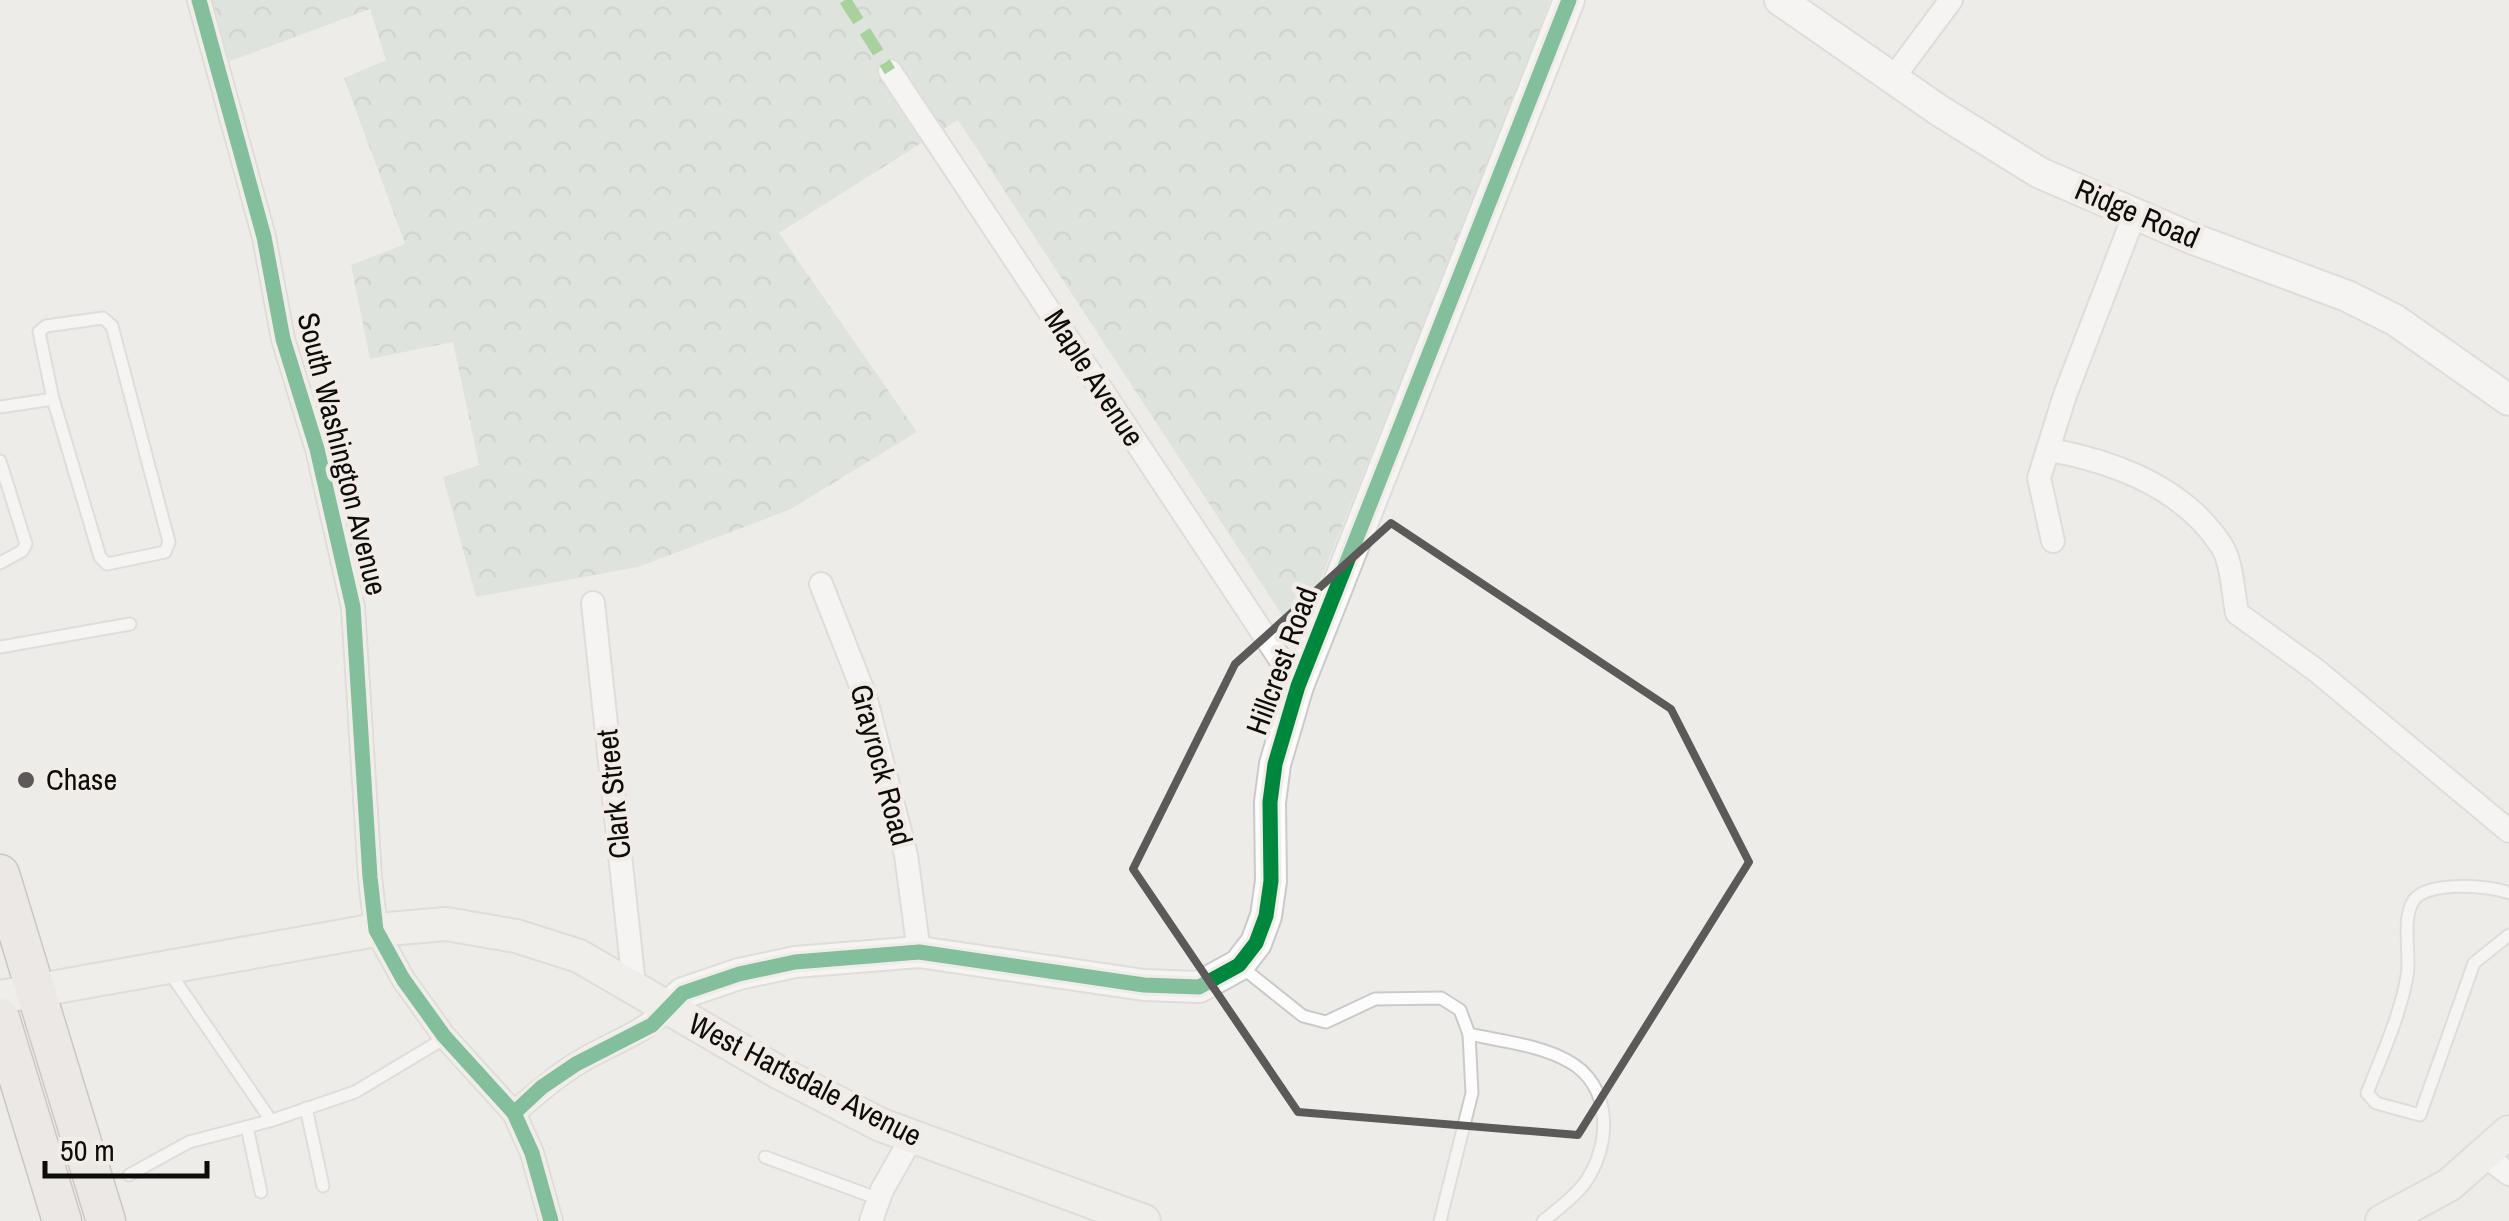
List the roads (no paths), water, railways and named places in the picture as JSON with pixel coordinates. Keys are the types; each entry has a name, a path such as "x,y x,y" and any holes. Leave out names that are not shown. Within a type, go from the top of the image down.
{"main road":[{"path":"0,874 18,994 106,1221"},
{"name":"West Hartsdale Avenue","path":"18,994 376,930 446,924 516,936 579,956 778,1072 881,1125 1144,1221"},
{"path":"0,1018 62,1221"},
{"path":"2382,1221 2496,1165 2509,1132"}],"street":[{"name":"South Washington Avenue","path":"199,0 264,238 283,339 317,449 353,607 376,930"},
{"name":"Hillcrest Road","path":"1239,965 1256,943 1266,916 1271,882 1270,802 1274,764 1298,686 1569,0"},
{"name":"Ridge Road","path":"1780,0 2040,173 2191,238 2363,304 2395,320 2509,400"},
{"path":"1893,78 1952,0"},
{"name":"Maple Avenue","path":"890,70 1298,686"},
{"path":"2054,540 2039,478 2065,394 2135,213"},
{"path":"2050,450 2100,459 2177,496 2224,547 2237,612 2317,671 2509,830"},
{"name":"Grayrock Road","path":"821,584 865,696 906,855 919,952"},
{"name":"Clark Street","path":"593,603 634,985"},
{"path":"376,930 445,1038 514,1113 532,1153 551,1221"},
{"path":"514,1113 542,1087 576,1064 652,1025 683,993 739,974 796,962 919,952 1144,985 1200,987 1239,965"},
{"path":"875,1210 912,1137"}],"lane":[{"path":"103,318 112,326 169,542 166,552 107,564 100,557 52,399 39,332 46,326 103,318"},
{"path":"0,407 52,399"},
{"path":"0,460 26,544 22,551 0,563"},
{"path":"0,647 130,624"},
{"path":"2509,893 2462,887 2429,888 2416,896 2409,908 2408,973 2398,1013 2367,1093 2376,1103 2420,1115 2474,963 2509,935"},
{"path":"1239,965 1303,1016 1326,1022 1376,999 1441,998 1460,1010 1469,1034 1472,1093 1440,1221"},
{"path":"165,966 270,1120"},
{"path":"1469,1034 1564,1058 1586,1073 1599,1094 1604,1132 1597,1162 1583,1185 1542,1221"},
{"path":"129,1175 190,1142 247,1128 355,1092 445,1038"},
{"path":"306,1108 323,1186"},
{"path":"247,1128 261,1192"},
{"path":"765,1157 875,1210"}],"place":[{"name":"Chase","path":"26,780"}]}
